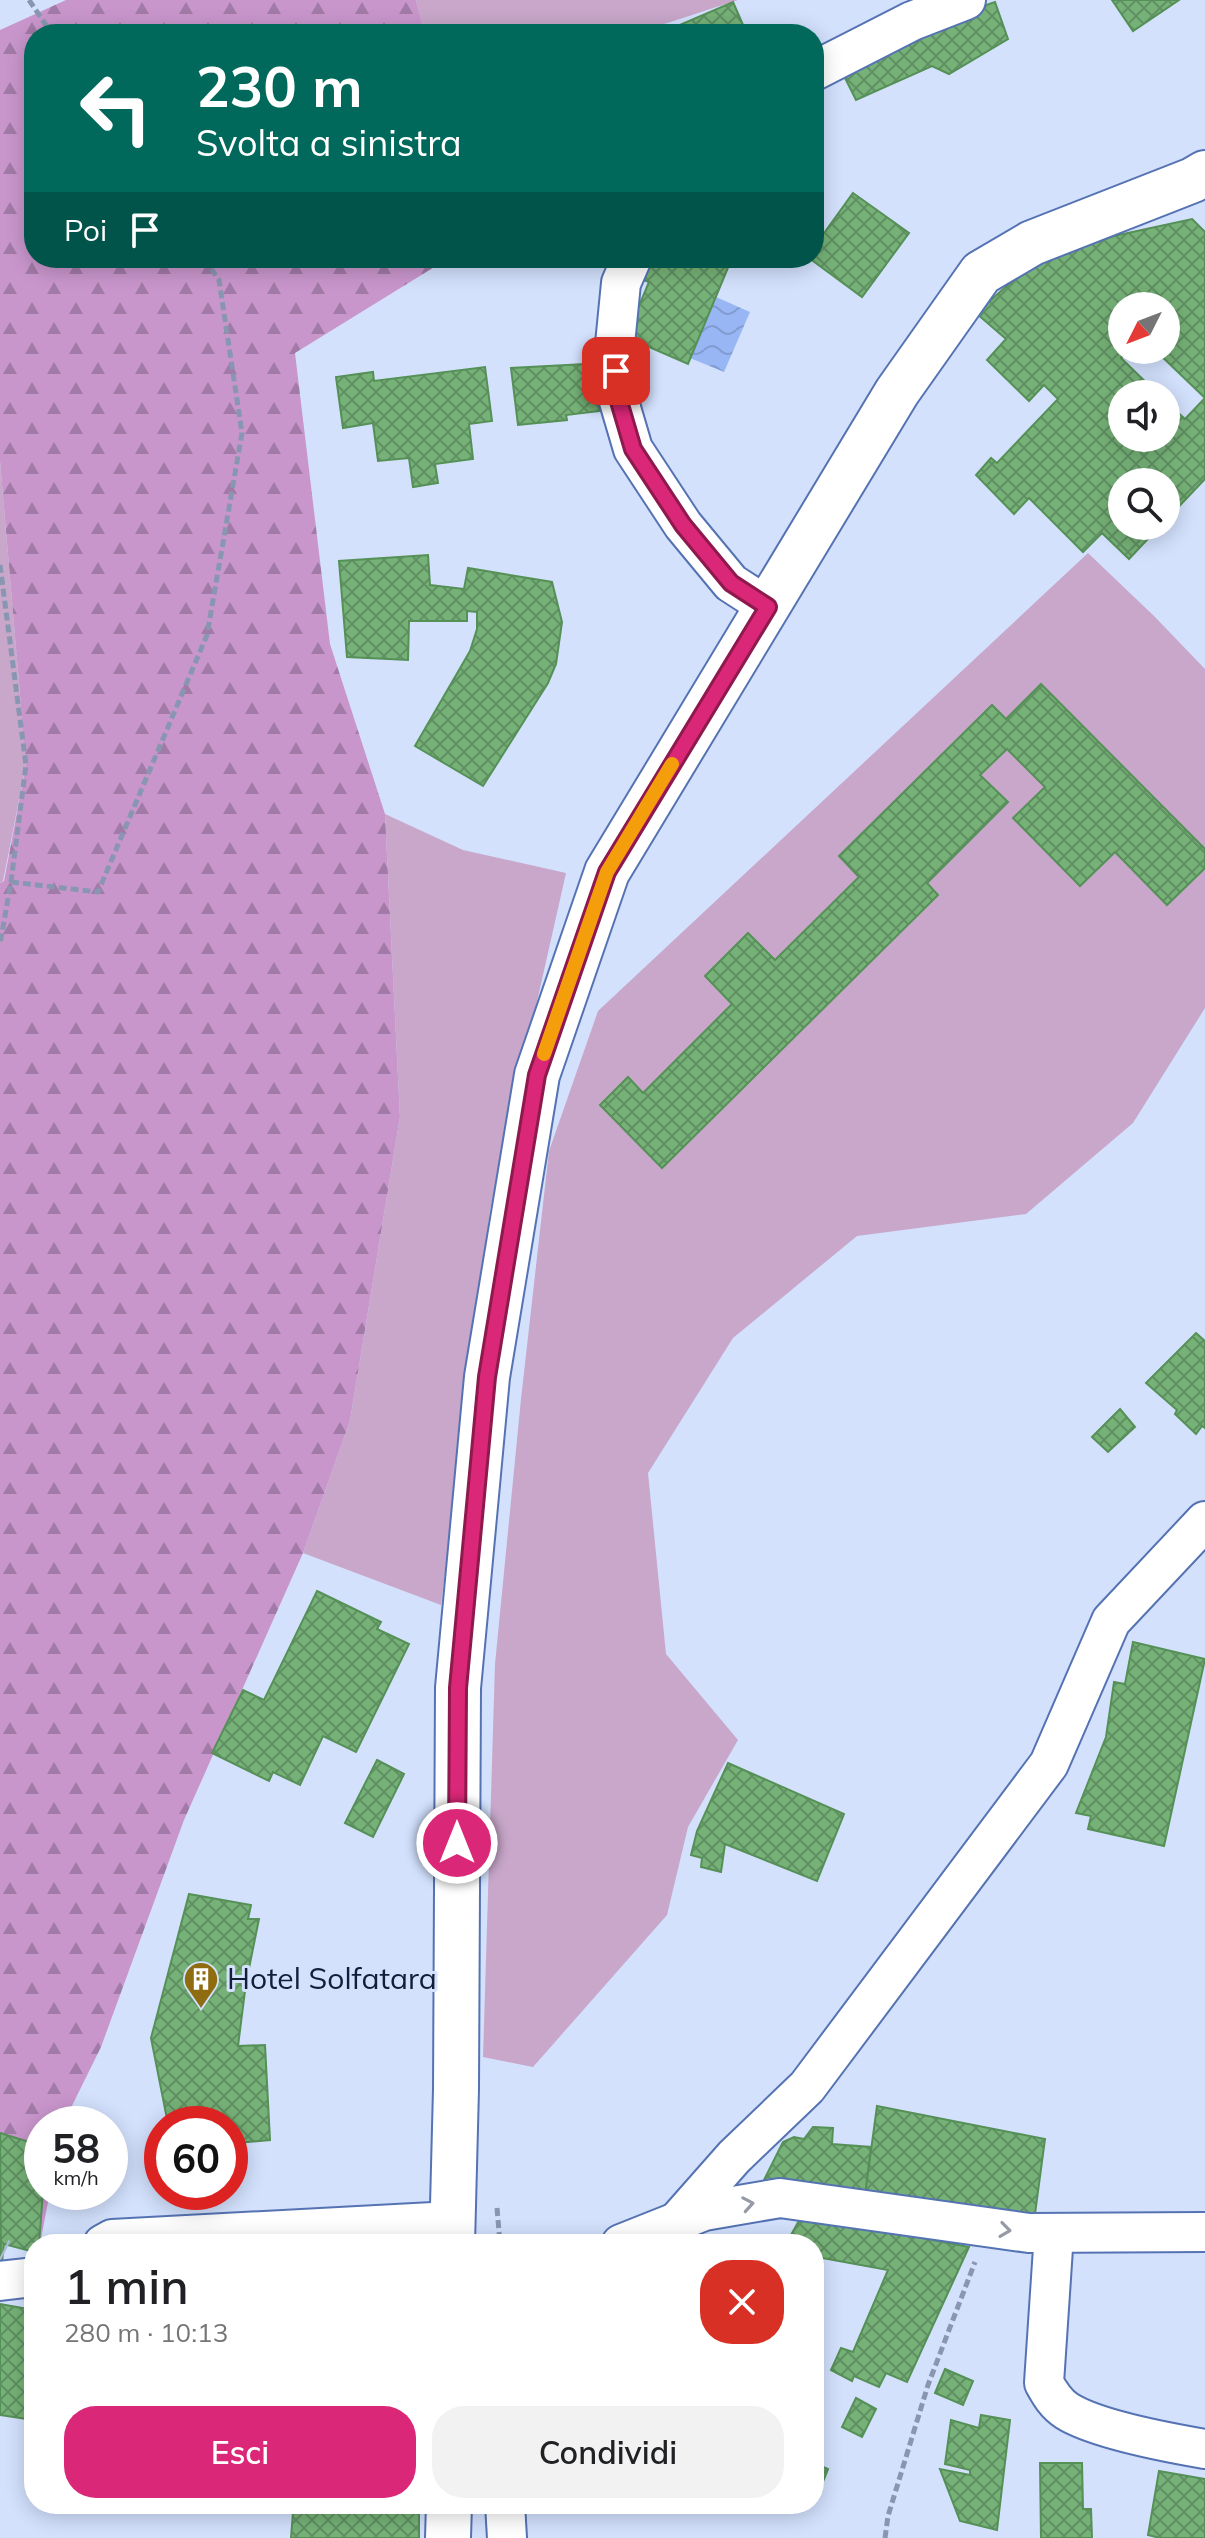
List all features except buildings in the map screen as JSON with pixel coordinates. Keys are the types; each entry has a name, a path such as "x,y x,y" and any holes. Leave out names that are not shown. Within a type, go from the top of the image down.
{"main road":[{"path":"452,2232 458,1688 487,1377 537,1075 607,872 897,392 981,273 1032,243 1205,173"},
{"path":"448,2538 449,2514"}],"street":[{"path":"824,66 912,21 966,0"},
{"path":"628,268 621,283 615,344 618,398 633,449 683,525 731,583 768,607"},
{"path":"674,2225 734,2157 807,2087 1049,1764 1111,1621 1205,1521"},
{"path":"649,2234 704,2211 780,2198 1029,2233 1205,2232"},
{"path":"355,2234 452,2232"},
{"path":"1054,2233 1044,2383 1053,2399 1066,2411 1095,2423 1205,2449"},
{"path":"506,2514 507,2538"}],"path":[{"path":"29,0 45,24"},
{"path":"11,882 98,892 207,635 242,433 219,280 211,268"},
{"path":"0,565 26,765 0,944"},
{"path":"885,2538 888,2516 928,2385 989,2228"}],"shaded area":[{"path":"416,0 738,0 664,24 422,24"},
{"path":"0,461 26,765 3,881 0,883"},
{"path":"1088,553 1205,669 1205,1008 1133,1123 1026,1214 857,1236 733,1338 648,1473 666,1654 738,1740 688,1827 667,1915 533,2067 483,2057 495,1664 521,1399 549,1151 598,1011"},
{"path":"385,814 463,850 566,873 490,1210 441,1605 303,1553 350,1421 400,1117"}],"green space":[{"path":"66,0 416,0 422,24 24,24 24,268 433,268 295,353 330,644 385,814 400,1117 350,1421 303,1553 184,1820 101,2047 72,2106 24,2106 24,2210 47,2210 42,2234 24,2234 24,2243 0,2225 0,883 4,881 26,765 0,461 0,30"}],"water":[{"path":"716,297 750,312 724,372 690,358"}],"slow traffic":[{"path":"544,1054 607,872 672,764"}],"place":[{"name":"Hotel Solfatara","path":"201,2010"}],"route":[{"path":"457,1843 458,1688 487,1377 537,1075 607,872 768,607 731,583 683,525 633,449 618,398 616,371"}]}
